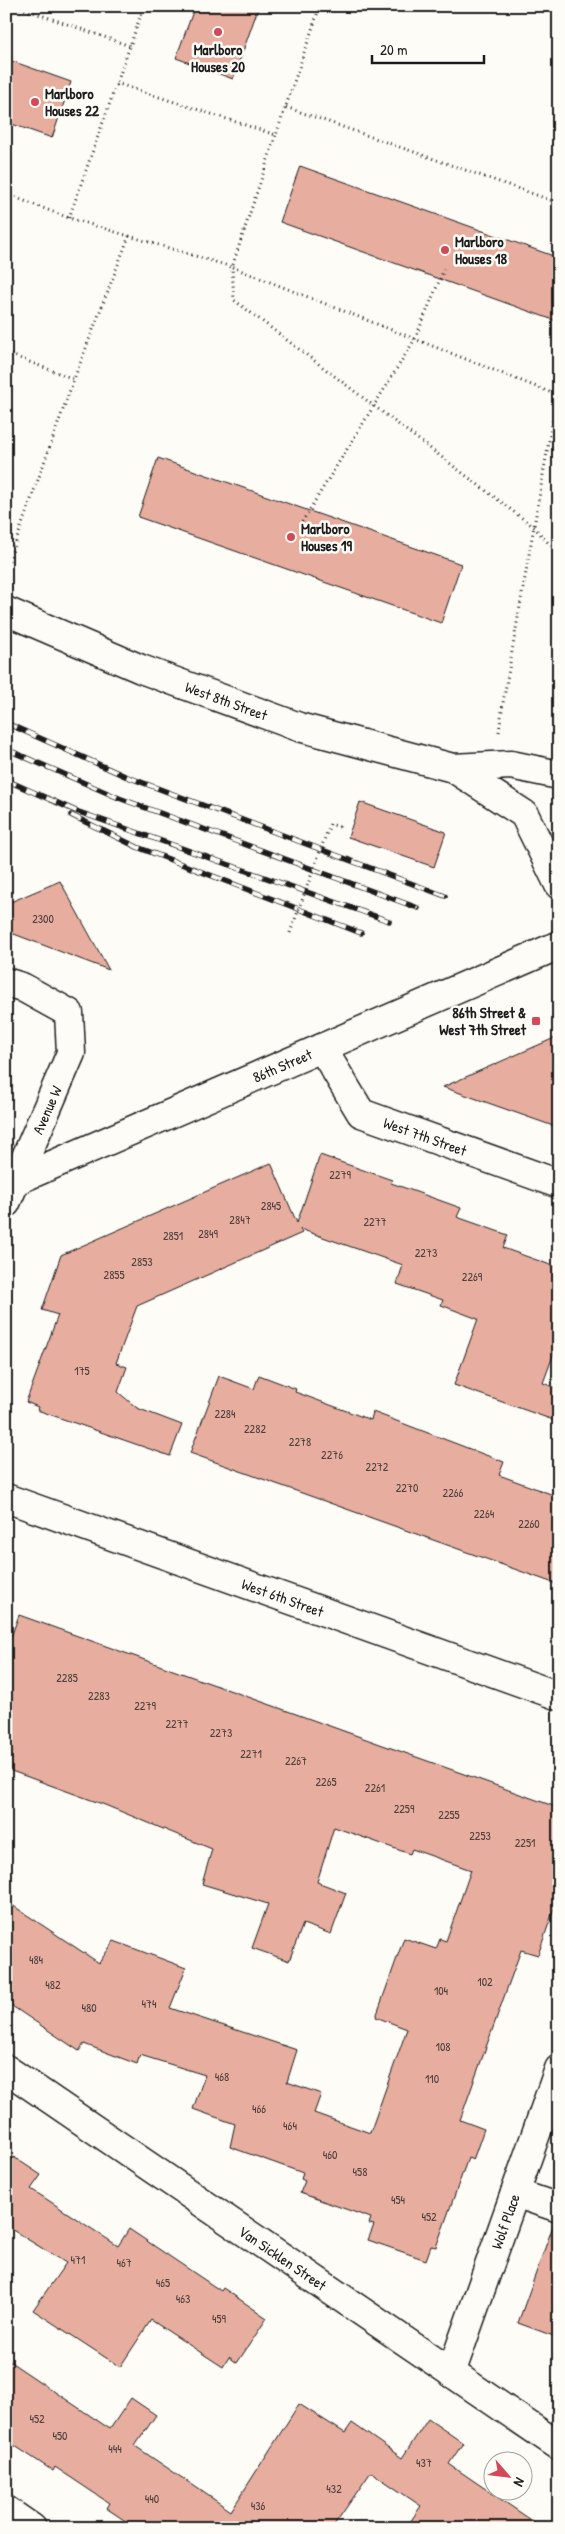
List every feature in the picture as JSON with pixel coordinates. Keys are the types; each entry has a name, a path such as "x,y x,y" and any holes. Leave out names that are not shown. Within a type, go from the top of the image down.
{"street":[{"name":"West 8th Street","path":"6,611 141,669 300,727 453,768 512,765 559,775"},
{"name":"West 8th Street","path":"453,768 524,814 559,885"},
{"name":"86th Street","path":"9,1190 322,1048 559,945"},
{"name":"Avenue W","path":"6,982 22,988 69,1013 71,1053 9,1190"},
{"name":"West 7th Street","path":"322,1048 361,1113 559,1184"},
{"name":"West 6th Street","path":"6,1498 559,1696"},
{"name":"Van Sicklen Street","path":"6,2069 559,2446"},
{"name":"Wolf Place","path":"451,2373 559,2069"},
{"path":"515,2193 559,2208"},
{"path":"6,2510 32,2528"}],"path":[{"path":"15,6 130,46"},
{"path":"69,218 144,6"},
{"path":"320,6 232,267 234,300 534,527 559,555"},
{"path":"116,83 276,135"},
{"path":"286,108 559,203"},
{"path":"6,194 69,218 232,267 558,396 500,732"},
{"path":"9,561 74,379 129,236"},
{"path":"302,522 415,339 445,267"},
{"path":"6,353 74,379"},
{"path":"290,933 330,824 340,826"}],"building":[{"name":"Marlboro Houses 20","path":"195,6 259,6 233,79 176,58"},
{"name":"Marlboro Houses 22","path":"6,59 71,82 52,138 6,122"},
{"name":"Marlboro Houses 18","path":"300,166 559,258 559,322 280,222"},
{"name":"Marlboro Houses 19","path":"158,458 461,564 441,623 138,517"},
{"path":"360,802 446,832 434,867 348,837"},
{"path":"60,881 109,970 6,931 6,904"},
{"path":"559,1036 559,1128 443,1087"},
{"path":"320,1155 392,1180 391,1183 461,1208 457,1217 508,1235 503,1248 559,1268 559,1339 543,1383 559,1389 559,1422 454,1385 478,1319 441,1305 443,1300 397,1284 403,1265 300,1229 302,1233 137,1306 116,1363 127,1367 118,1392 137,1408 182,1425 170,1456 37,1410 38,1407 26,1402 58,1315 42,1310 61,1255 271,1163 297,1223"},
{"path":"259,1375 296,1389 295,1392 371,1420 373,1412 504,1462 499,1475 559,1497 559,1585 190,1453 219,1376 254,1389"},
{"path":"19,1615 559,1808 559,1894 538,1955 521,1950 460,2120 484,2129 473,2160 468,2158 436,2247 431,2246 426,2260 368,2240 374,2225 369,2224 371,2218 300,2193 305,2181 301,2179 303,2173 230,2147 235,2124 193,2109 205,2075 140,2055 137,2064 84,2044 79,2051 6,2002 6,1901 99,1963 114,1941 186,1968 170,2008 297,2050 287,2082 321,2094 314,2113 370,2133 407,2029 376,2017 404,1938 436,1949 440,1939 446,1941 471,1870 412,1849 410,1854 334,1827 317,1882 346,1893 331,1934 303,1924 289,1961 252,1948 268,1904 202,1884 212,1849 105,1805 6,1769 6,1651"},
{"path":"6,2152 41,2175 31,2189 118,2246 129,2229 221,2291 223,2288 267,2318 237,2363 229,2357 223,2367 151,2320 120,2367 33,2310 66,2263 6,2226"},
{"path":"554,2223 559,2223 559,2338 518,2323"},
{"path":"6,2359 110,2429 131,2398 156,2415 135,2446 231,2511 299,2404 345,2433 352,2423 402,2458 428,2419 463,2443 449,2464 482,2486 482,2502 505,2502 543,2528 406,2528 421,2506 371,2472 332,2528 136,2528 106,2508 109,2503 55,2467 53,2471 6,2440"}],"railway":[{"path":"6,723 125,776 445,896"},
{"path":"6,749 119,798 418,908"},
{"path":"6,780 76,811 389,921"},
{"path":"71,815 137,847 361,933"}],"place":[{"name":"Marlboro Houses 20","path":"218,32"},
{"name":"Marlboro Houses 22","path":"35,102"},
{"name":"Marlboro Houses 18","path":"445,250"},
{"name":"Marlboro Houses 19","path":"291,537"},
{"name":"86th Street & West 7th Street","path":"536,1021"}]}
